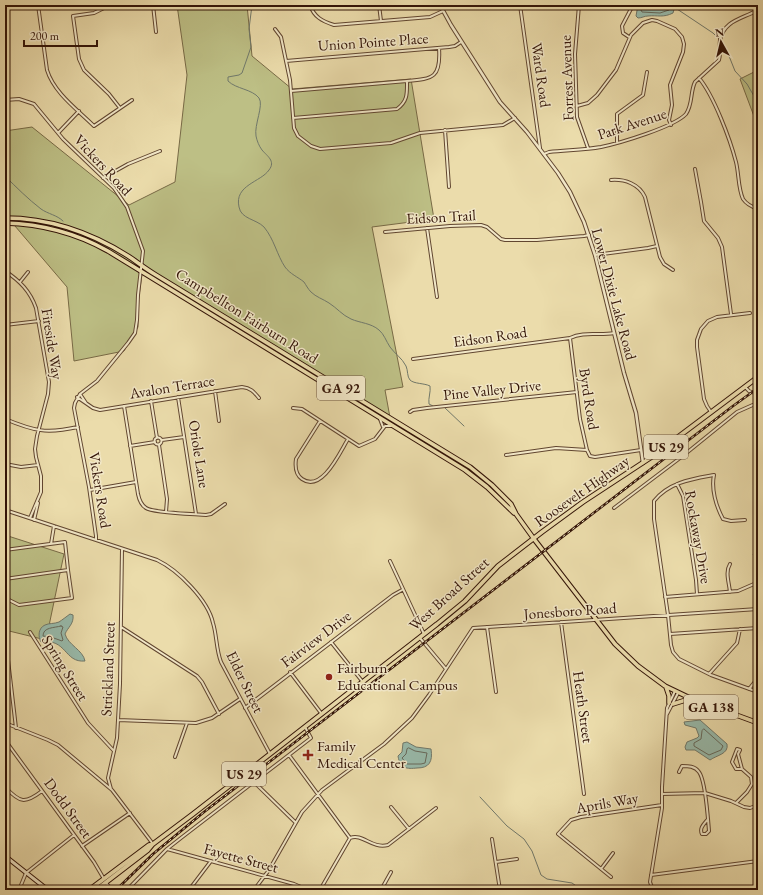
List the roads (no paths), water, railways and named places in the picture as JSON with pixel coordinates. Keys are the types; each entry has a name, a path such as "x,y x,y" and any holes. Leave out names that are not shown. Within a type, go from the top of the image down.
{"main road":[{"name":"Campbellton Fairburn Road","path":"5,218 40,220 74,229 100,240 128,255 142,266 470,467 511,504 516,514 534,539"},
{"name":"Campbellton Fairburn Road","path":"5,223 39,226 71,234 104,248 472,475 516,514"},
{"name":"Roosevelt Highway","path":"534,539 584,502 643,464 758,377"},
{"name":"GA 138","path":"534,539 615,644 646,673 676,692 758,723"},
{"name":"West Broad Street","path":"89,890 105,880 148,845 153,844 451,614 498,566 534,539"},
{"path":"665,686 671,703 690,698"},
{"path":"5,856 48,890"},
{"name":"West Broad Street","path":"96,890 105,880"}],"street":[{"path":"38,5 47,70 55,88 94,126 132,100"},
{"path":"110,5 94,13 73,16 79,59 84,70 109,94 120,108"},
{"path":"153,5 156,32"},
{"path":"310,5 314,16 323,22 334,25 430,17 443,11"},
{"path":"379,5 381,21"},
{"name":"Lower Dixie Lake Road","path":"440,5 461,42 500,102 540,148 570,192 589,235 595,254 614,333 636,413 643,464"},
{"name":"Ward Road","path":"520,5 540,148"},
{"name":"Forrest Avenue","path":"579,5 575,54 578,122 588,148"},
{"path":"629,37 623,33 622,26 633,5"},
{"path":"753,5 758,16"},
{"name":"Park Avenue","path":"544,154 549,152 600,147 671,125 682,118 688,111 691,103 693,86 699,78 719,60 720,40 726,27 738,18 756,11"},
{"path":"577,106 588,103 597,95 616,70 629,37 643,23 652,20 672,27 678,31 684,44 683,52 670,85 672,105 670,120 671,125"},
{"path":"275,29 282,37 291,91 294,128 298,136 311,146 320,149 391,143 420,133 504,125 515,118"},
{"name":"Union Pointe Place","path":"286,61 439,48 456,46 461,42"},
{"path":"291,91 425,80 436,72 440,63 439,48"},
{"path":"618,142 617,114 642,95 647,72"},
{"path":"699,78 721,119 736,161 742,195 747,204 758,209"},
{"path":"293,118 397,109 407,97 407,81"},
{"name":"Vickers Road","path":"5,100 19,99 34,104 58,133 114,188 127,207 142,247 142,266 138,295 138,320 132,338 97,381 77,397 74,408 90,490 96,540"},
{"path":"58,133 79,111"},
{"path":"445,130 449,187"},
{"path":"104,178 128,164 160,151"},
{"path":"695,169 702,202 704,221 718,238 722,246 731,314"},
{"path":"611,180 620,179 638,187 642,192 645,198 660,258 664,264 673,270"},
{"name":"Eidson Trail","path":"385,232 481,225 487,227 501,239 551,239 589,235"},
{"path":"427,228 437,298"},
{"path":"595,254 657,246"},
{"name":"Fireside Way","path":"5,271 20,282 33,299 49,382 48,394 38,431 35,449 42,483 34,520"},
{"path":"20,282 28,272"},
{"path":"711,412 704,399 697,347 697,340 701,329 708,321 717,317 731,314 750,313"},
{"path":"5,325 38,321"},
{"path":"570,338 593,333 614,333"},
{"name":"Eidson Road","path":"413,359 570,338"},
{"name":"Byrd Road","path":"570,338 586,450 590,456 595,457 641,450"},
{"path":"5,380 5,397"},
{"name":"Avalon Terrace","path":"77,397 84,403 100,410 242,387 248,388 260,398"},
{"path":"745,387 749,391 757,394 755,404 758,446"},
{"path":"215,391 219,421"},
{"name":"Pine Valley Drive","path":"410,412 420,409 577,392"},
{"path":"80,394 86,403"},
{"name":"Oriole Lane","path":"178,397 196,514"},
{"path":"151,401 157,438 154,442"},
{"path":"614,508 684,455 737,412 755,404"},
{"path":"124,406 136,482 140,501 145,508 153,511 206,515 211,514 224,504"},
{"path":"293,408 302,409 359,446 375,439 383,428 393,426"},
{"path":"379,417 383,428"},
{"path":"5,419 38,431 56,431 78,427"},
{"path":"320,421 296,459 295,465 297,472 302,478 309,481 317,481 324,476 348,439"},
{"path":"157,438 162,440 184,437"},
{"path":"162,440 161,444 159,445 167,499 166,512"},
{"path":"130,446 154,442 159,445"},
{"path":"506,455 556,448 586,450"},
{"path":"5,464 21,467 38,465"},
{"path":"745,520 731,521 722,519 717,506 713,481 714,475 684,481 677,484 658,496 654,502 671,648 676,657 709,674 758,692"},
{"path":"90,490 136,482"},
{"name":"Rockaway Drive","path":"677,484 683,496 697,594"},
{"name":"Fireside Way","path":"30,518 38,502"},
{"name":"Elder Street","path":"5,510 157,560 180,576 209,611 213,622 220,662 270,754"},
{"path":"51,544 54,526"},
{"path":"5,550 65,542 72,598 19,605 9,600 5,595"},
{"name":"Strickland Street","path":"111,789 108,778 117,738 118,720 122,548"},
{"path":"390,561 402,590 424,634"},
{"path":"730,564 727,574 730,592"},
{"path":"5,579 68,570"},
{"path":"666,597 738,591 754,584"},
{"name":"Fairview Drive","path":"245,708 290,672 402,590"},
{"name":"Jonesboro Road","path":"446,670 473,628 758,608"},
{"name":"Heath Street","path":"561,622 584,794"},
{"path":"120,627 197,676 202,682 219,714"},
{"path":"487,627 496,692"},
{"path":"670,634 758,628"},
{"path":"709,674 737,643 740,629"},
{"name":"Spring Street","path":"30,632 88,723 114,751"},
{"path":"254,890 265,876 302,812 318,794 384,744 401,729 422,705 446,670 420,638"},
{"path":"331,642 363,682"},
{"path":"5,657 8,660 16,728"},
{"path":"290,672 321,714"},
{"path":"749,689 758,678"},
{"path":"653,890 650,884 662,805 666,717 676,692"},
{"path":"118,720 187,723 204,721 219,714 240,699"},
{"path":"5,723 53,742 111,789 153,844"},
{"path":"174,757 187,723"},
{"path":"129,889 167,849 311,738 305,727"},
{"name":"Dodd Street","path":"5,740 112,890"},
{"path":"736,803 747,792 752,784 751,777 742,769 738,754 740,750 737,749 732,762 736,769 742,769"},
{"path":"290,755 350,838"},
{"path":"679,772 682,766 694,768 700,772 705,793 708,819 709,831 706,834 702,834 700,831 701,827 708,819"},
{"path":"254,782 295,822"},
{"path":"5,787 17,798 23,800 32,798 42,791"},
{"path":"662,794 705,793 750,808 758,805"},
{"name":"Aprils Way","path":"611,877 558,834 571,820 581,817 662,805"},
{"path":"391,807 409,830"},
{"path":"350,838 358,837 374,845 384,846 391,843 409,830 436,808"},
{"path":"82,846 130,813"},
{"path":"19,890 26,873 74,835"},
{"path":"320,890 350,838"},
{"path":"492,839 500,890"},
{"name":"Fayette Street","path":"167,849 265,876 308,890"},
{"path":"601,869 613,853"},
{"path":"496,862 517,859"},
{"path":"189,890 211,861"},
{"path":"651,875 758,861"},
{"path":"381,890 391,872"},
{"path":"191,887 196,890"}],"water":[{"path":"638,5 679,6 675,6 673,13 669,15 638,18 636,16"},
{"path":"70,614 73,615 73,621 65,634 69,641 84,657 85,661 78,661 56,644 41,642 40,640 39,633 43,626 59,622"},
{"path":"700,720 727,744 726,750 722,754 710,760 695,750 686,750 685,747 687,742 699,736 696,728 685,725 684,722"},
{"path":"407,742 416,747 431,749 431,761 425,767 410,768 404,767 400,764 398,756 402,752 403,743"}],"waterway":[{"path":"252,5 249,29 251,47 242,73 228,77 228,81 259,98 260,105 256,126 256,136 260,147 270,159 272,164 265,174 249,185 240,194 240,211 264,227 285,267 304,282 313,294 329,303 348,317 373,326 381,332 390,347 404,363 410,380 430,386 429,404 433,406"},
{"path":"679,5 696,7 706,5"},
{"path":"674,7 713,33 719,39 727,51 735,71 747,84 758,103"},
{"path":"5,176 41,209 63,221"},
{"path":"444,407 464,426"},
{"path":"753,555 758,559"},
{"path":"480,797 507,826 524,839 532,851 541,875 547,879 572,883 582,890"}],"railway":[{"path":"116,890 153,854 204,812 758,388"}],"place":[{"name":"Fairburn Educational Campus","path":"329,677"},
{"name":"Family Medical Center","path":"308,755"}]}
